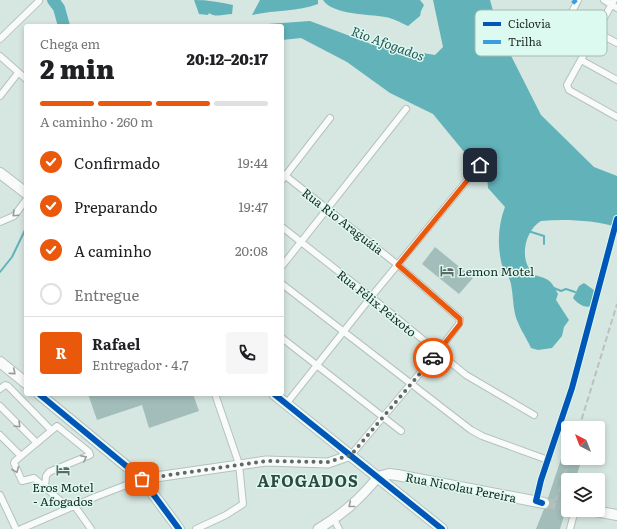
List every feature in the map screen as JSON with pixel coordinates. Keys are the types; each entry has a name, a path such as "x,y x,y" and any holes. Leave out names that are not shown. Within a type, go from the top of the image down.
{"main road":[{"path":"0,173 24,191"},
{"path":"0,362 24,381"},
{"path":"41,396 142,479 179,529"},
{"path":"276,396 442,529"},
{"path":"142,479 239,464 286,460 328,462 351,455"},
{"name":"Rua Nicolau Pereira","path":"378,477 389,474 397,475 544,503"},
{"path":"318,529 334,519 361,498 378,477"},
{"path":"605,513 617,515"}],"street":[{"path":"573,10 578,0"},
{"path":"604,0 614,4 607,15"},
{"path":"0,39 39,1"},
{"path":"607,38 617,43"},
{"path":"0,56 24,78"},
{"path":"583,56 567,85 569,90 617,117"},
{"path":"581,60 617,80"},
{"path":"0,96 18,73"},
{"path":"284,264 406,109"},
{"path":"284,175 330,118"},
{"path":"286,404 371,297 484,160"},
{"name":"Rua Rio Araguáia","path":"284,177 398,265 458,316 460,319 460,324 438,353"},
{"path":"0,222 14,216 24,203"},
{"name":"Rua Félix Peixoto","path":"284,229 371,297 466,375 534,415"},
{"path":"284,286 471,430 482,436 548,460"},
{"path":"284,340 401,431"},
{"path":"351,455 438,353"},
{"path":"0,389 4,385 8,386 51,430"},
{"path":"196,529 226,515 243,504 239,464 216,396"},
{"path":"0,406 37,443"},
{"path":"45,487 46,476 49,472 87,458 90,454 57,426 21,456 14,464 22,482 34,478 45,487 72,507 91,529"},
{"path":"0,435 21,456"},
{"path":"21,529 142,479"},
{"path":"0,495 16,529"},
{"path":"570,529 573,517"},
{"path":"334,519 339,529"}],"water":[{"path":"194,0 214,1 233,5 232,14 217,16 209,13 208,15 199,14"},
{"path":"260,0 318,0 318,4 294,10 252,15"},
{"path":"323,0 420,0 424,5 420,16 408,26 394,19 335,9"},
{"path":"433,0 490,0 493,10 475,10 475,56 511,56 541,115 594,167 617,176 617,227 579,221 541,221 530,232 527,239 525,247 526,262 535,275 547,279 552,284 558,294 556,300 569,320 564,327 562,336 552,348 538,350 531,348 516,318 511,284 502,265 499,250 500,228 505,207 488,188 487,175 465,153 433,114 390,93 347,62 301,38 284,40 284,24 267,24 310,21 374,45 435,55 443,47"},
{"path":"584,283 598,293 595,303 587,307 577,302 573,298 579,286"}],"building":[{"name":"Lemon Motel","path":"435,247 473,278 459,294 422,264"},
{"path":"89,396 194,396 199,411 149,428 142,405 97,420"},
{"path":"561,459 561,465 580,465 577,473 561,473 561,517 564,517 560,529 536,529 544,509 549,508 550,505 548,498"}],"waterway":[{"name":"Rio Afogados","path":"53,0 59,8 63,24"},
{"path":"528,231 544,236 544,244"},
{"path":"0,272 12,257 24,232"},
{"path":"554,288 561,291 566,289 575,292"}],"tunnel":[{"path":"544,503 561,505"}],"railway":[{"path":"581,421 617,304"},
{"path":"553,509 568,465"}],"marked path":[{"path":"573,0 576,3"}],"cycle path":[{"path":"542,503 536,501 541,480 572,388 617,219"},
{"path":"41,396 142,479 179,529"},
{"path":"276,396 442,529"}],"way so far":[{"path":"142,479 266,461 337,461 351,455 433,358"}],"place":[{"name":"Lemon Motel","path":"447,271"},
{"name":"Eros Motel - Afogados","path":"63,470"}],"district":[{"name":"AFOGADOS","path":"308,480"}],"route":[{"path":"433,358 460,324 460,319 398,265 480,165"}]}
